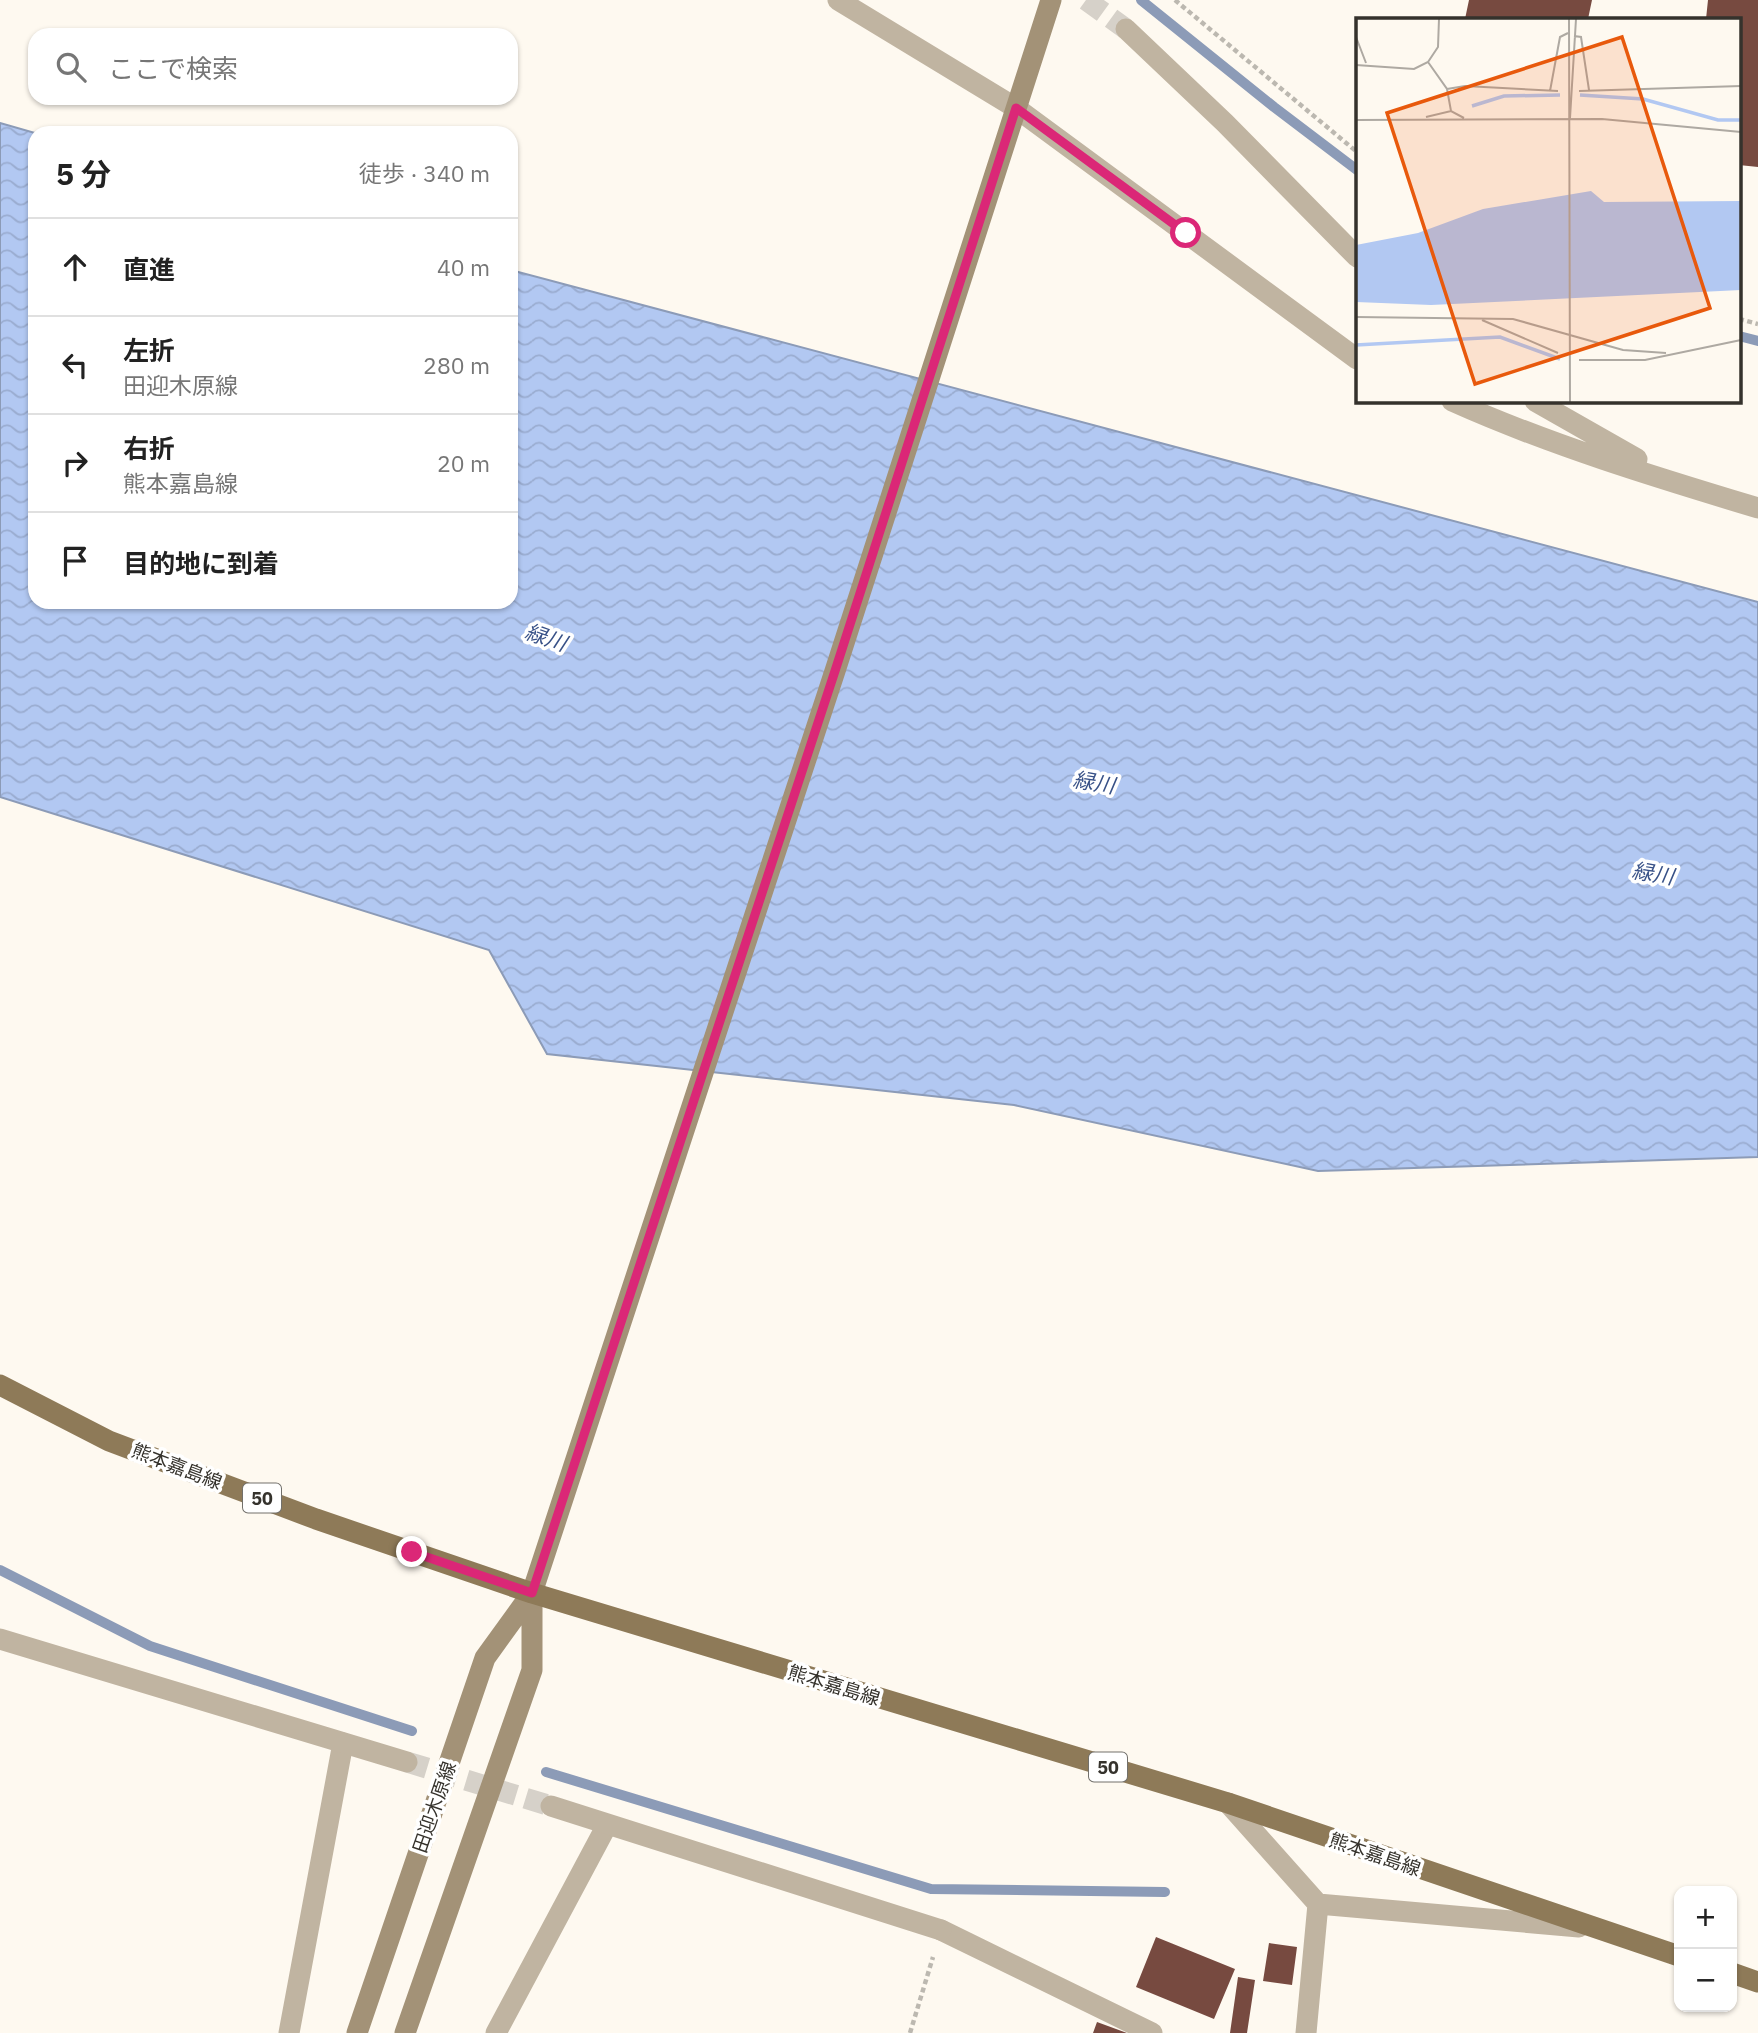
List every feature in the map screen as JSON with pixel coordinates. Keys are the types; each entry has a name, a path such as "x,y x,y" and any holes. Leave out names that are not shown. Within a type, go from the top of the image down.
{"main road":[{"name":"田迎木原線","path":"357,2033 485,1658 532,1593 835,671 1051,0"},
{"name":"熊本嘉島線","path":"0,1385 109,1441 316,1519 532,1593 1228,1803 1674,1954"},
{"name":"田迎木原線","path":"405,2033 532,1670 532,1593"},
{"path":"1737,1975 1758,1982"}],"street":[{"path":"838,0 1016,108 1356,358"},
{"path":"1126,29 1356,256"},
{"path":"1454,402 1493,419 1684,486 1758,508"},
{"path":"1537,402 1684,486"},
{"path":"0,1639 407,1762"},
{"path":"289,2033 343,1743"},
{"path":"1228,1803 1318,1904 1591,1928"},
{"path":"551,1806 941,1930 1152,2033"},
{"path":"496,2033 607,1825"},
{"path":"1306,2033 1318,1904"}],"path":[{"path":"1175,0 1356,151"},
{"path":"1740,319 1758,324"},
{"path":"910,2033 941,1930"}],"water":[{"name":"緑川","path":"0,123 28,131 28,609 518,609 518,272 1758,602 1758,1157 1318,1171 1014,1105 547,1054 489,950 0,797"}],"building":[{"path":"1469,0 1592,0 1588,18 1465,18"},
{"path":"1708,0 1758,0 1758,167 1740,165 1740,18 1706,18"},
{"path":"1156,1937 1235,1969 1214,2019 1136,1987"},
{"path":"1269,1943 1297,1947 1292,1985 1263,1981"},
{"path":"1238,1977 1255,1980 1247,2033 1230,2033"},
{"path":"1097,2022 1127,2033 1093,2033"}],"waterway":[{"path":"1141,0 1356,169"},
{"path":"1740,336 1758,341"},
{"path":"0,1570 150,1646 412,1731"},
{"path":"546,1772 931,1889 1165,1892"}],"tunnel":[{"path":"1086,0 1126,29"},
{"path":"407,1762 551,1806"}],"route":[{"path":"412,1552 532,1593 835,671 1016,108 1186,233"}]}
